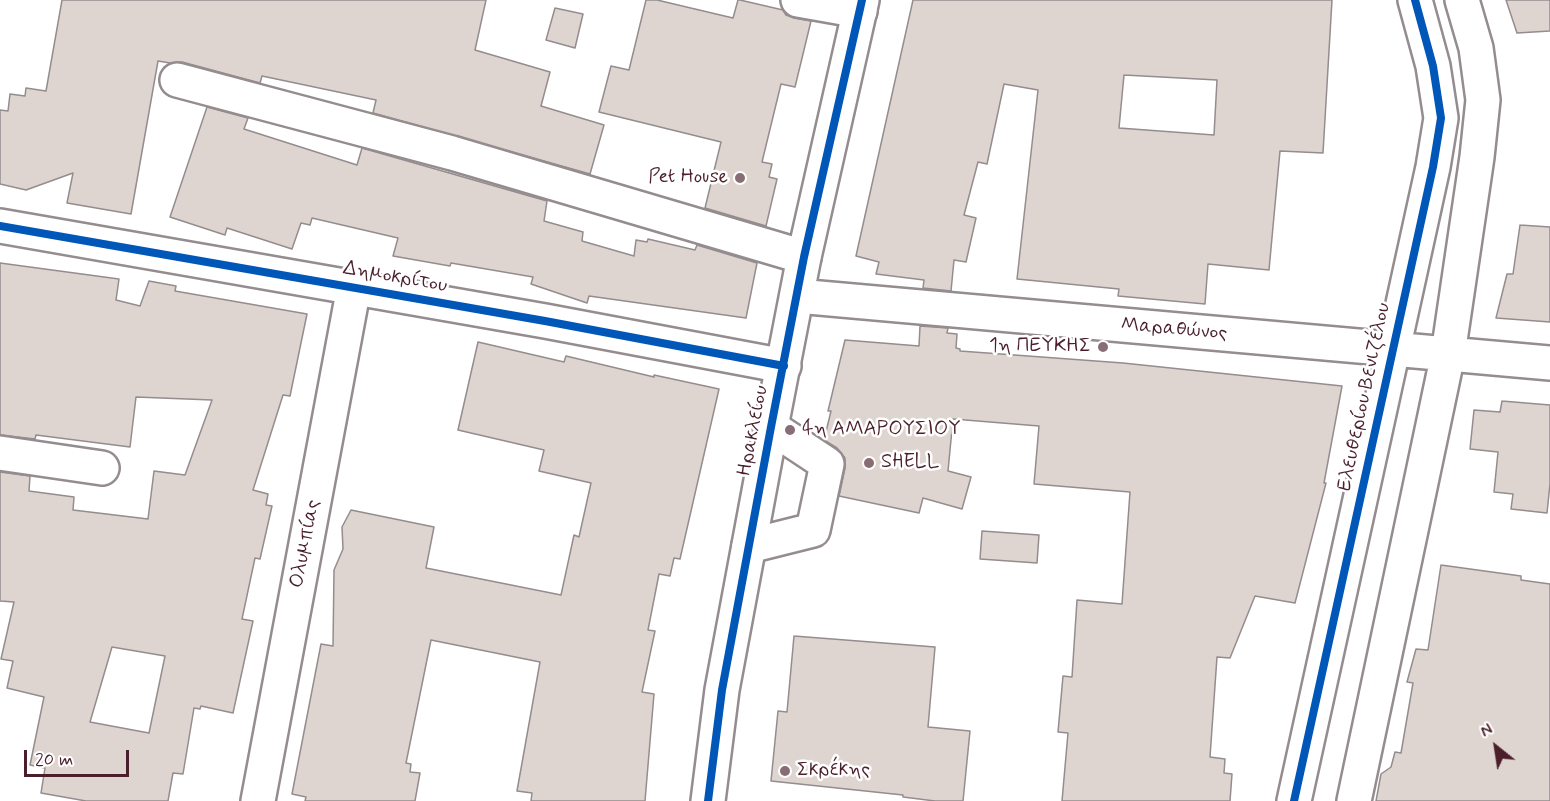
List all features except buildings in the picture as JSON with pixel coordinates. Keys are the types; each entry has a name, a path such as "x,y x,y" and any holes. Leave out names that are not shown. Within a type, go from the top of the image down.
{"street":[{"path":"798,0 861,5"},
{"name":"Ελευθερίου Βενιζέλου","path":"1294,801 1433,167 1441,118 1433,66 1415,0"},
{"path":"1353,801 1448,354 1478,157 1483,100 1476,48 1462,0"},
{"name":"Ηρακλείου","path":"708,801 722,690 771,427 804,257 861,5"},
{"path":"177,80 452,153 804,257"},
{"name":"Δημοκρίτου","path":"0,226 784,366"},
{"name":"Ολυμπίας","path":"258,801 354,288"},
{"name":"Μαραθώνος","path":"797,296 1550,363"},
{"path":"749,546 813,530 827,464 771,427"},
{"path":"0,453 102,468"}],"cycle path":[{"path":"708,801 722,690 771,427 804,257 862,0"},
{"path":"1294,801 1433,167 1441,118 1433,66 1415,0"},
{"path":"0,226 545,321 784,366"}],"place":[{"name":"Pet House","path":"740,178"},
{"name":"1η ΠΕΥΚΗΣ","path":"1103,347"},
{"name":"4η ΑΜΑΡΟΥΣΙΟΥ","path":"790,430"},
{"name":"SHELL","path":"869,463"},
{"name":"Σκρέκης","path":"785,771"}]}
